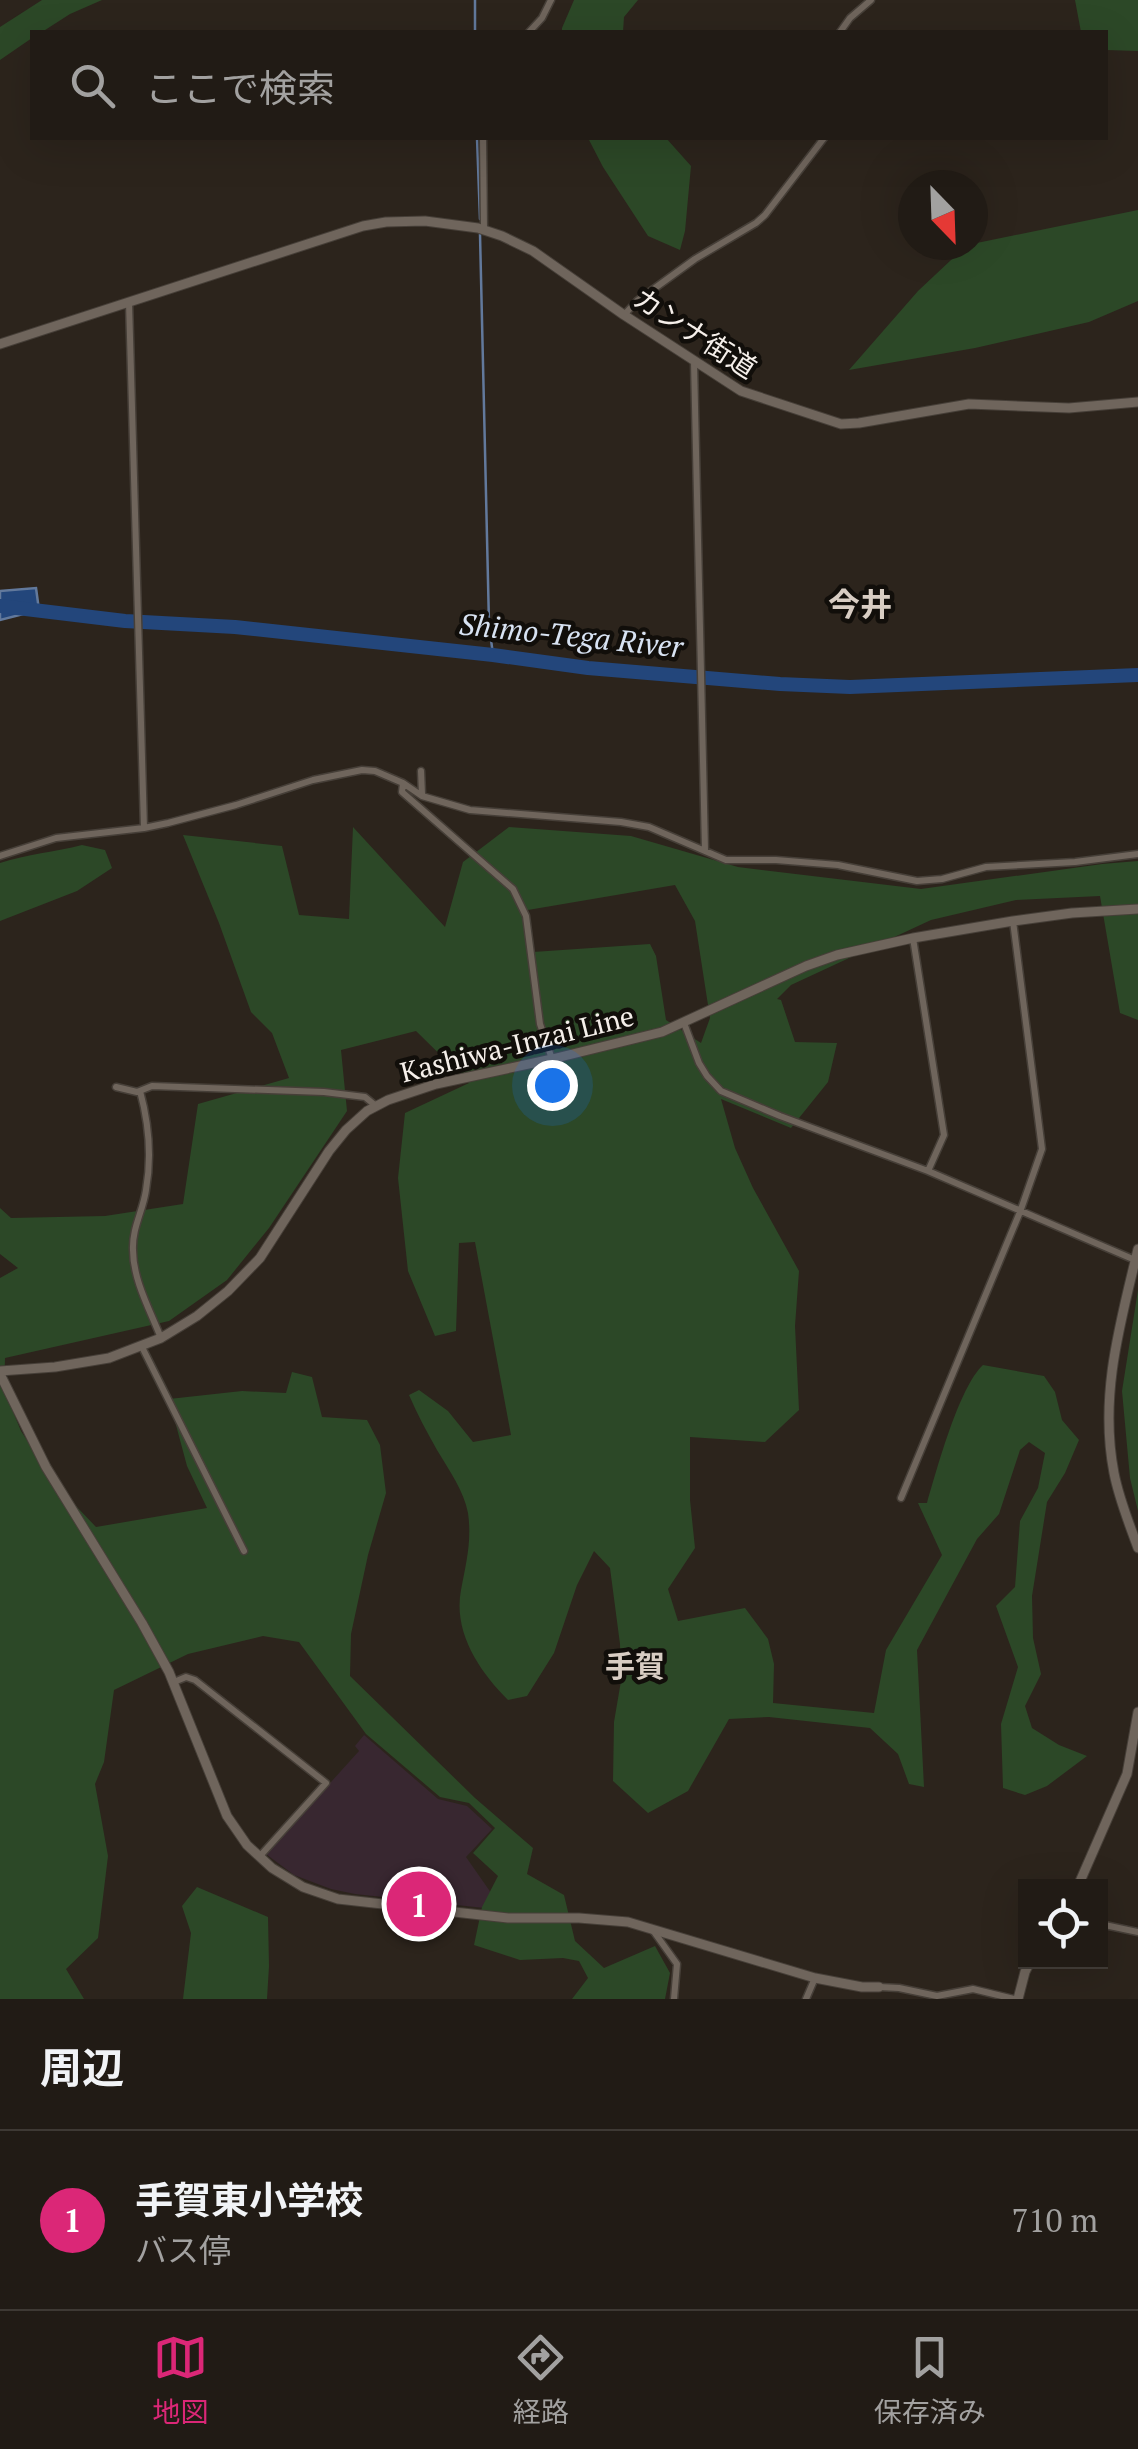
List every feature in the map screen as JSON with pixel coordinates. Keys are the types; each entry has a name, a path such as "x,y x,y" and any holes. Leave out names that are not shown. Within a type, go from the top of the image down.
{"street":[{"path":"531,30 552,0"},
{"path":"841,30 871,0"},
{"path":"482,229 483,140"},
{"path":"624,315 695,259 756,223 822,140"},
{"name":"カンナ街道","path":"0,344 362,226 426,221 482,229 512,240 752,396 841,424 969,404 1070,408 1138,402"},
{"path":"130,302 144,828"},
{"path":"694,360 706,850"},
{"path":"421,770 422,796"},
{"path":"0,856 56,838 144,828 218,811 346,772 374,771 403,782 422,796 470,810 570,816 649,827 726,860 838,865 917,881 986,868 1138,854"},
{"path":"403,782 402,792 513,889 526,916 540,1024 552,1059"},
{"name":"Kashiwa-Inzai Line","path":"0,1373 109,1358 179,1329 246,1275 272,1242 329,1151 356,1120 408,1092 662,1032 806,966 838,956 1013,921 1138,909"},
{"path":"901,1498 1020,1212 1042,1149 1013,921"},
{"path":"913,938 944,1135 928,1171"},
{"path":"684,1023 700,1064 722,1091 928,1171 1020,1212 1137,1254 1111,1368 1108,1400 1110,1450 1118,1490 1138,1548"},
{"path":"116,1087 130,1092 152,1086 324,1092 364,1097 376,1106"},
{"path":"140,1091 150,1142 146,1192 135,1226 133,1250 136,1274 161,1338"},
{"path":"1126,1296 1138,1298"},
{"path":"142,1346 244,1550"},
{"path":"0,1373 46,1466 174,1682 237,1832 272,1868 303,1887 360,1902 530,1920 606,1919 651,1928 815,1978 899,1988 926,1997 974,1989 1016,1999 1026,1969"},
{"path":"174,1682 186,1677 195,1680 326,1783 259,1857"},
{"path":"1081,1879 1132,1775 1138,1712"},
{"path":"1108,1926 1138,1932"},
{"path":"651,1928 676,1959 674,1999"},
{"path":"806,1999 815,1978"}],"shaded area":[{"path":"364,1735 438,1799 467,1806 492,1829 466,1857 503,1910 331,1889 294,1875 266,1854 359,1751 355,1746"}],"green space":[{"path":"42,0 102,0 45,30 30,30 30,39 0,60 0,27"},
{"path":"574,0 638,0 624,17 623,30 562,28"},
{"path":"1075,0 1138,0 1138,51 1108,50 1108,30 1081,30"},
{"path":"589,140 668,140 691,166 680,250 648,236"},
{"path":"1138,210 1138,301 1089,322 975,348 849,370 918,291 951,260 988,260 988,241"},
{"path":"353,827 445,927 463,862 509,827 631,836 738,867 921,889 1138,861 1138,1020 1120,1013 1100,896 1016,900 931,920 791,985 777,999 781,1000 795,1042 837,1043 828,1082 791,1128 721,1099 735,1148 753,1188 799,1271 795,1326 799,1410 765,1442 690,1437 695,1548 668,1589 678,1621 745,1608 768,1639 774,1664 773,1703 874,1713 886,1650 942,1555 918,1503 927,1503 966,1391 983,1365 1044,1376 1055,1392 1062,1420 1079,1440 1047,1502 1032,1596 1033,1638 1041,1674 1025,1706 1032,1728 1087,1756 1047,1786 1025,1795 1003,1788 1001,1724 1018,1667 996,1606 1015,1587 1020,1521 1038,1488 1045,1453 1029,1442 1020,1450 999,1514 977,1539 917,1650 924,1787 909,1784 898,1754 870,1728 769,1717 729,1719 688,1791 648,1813 613,1781 620,1644 610,1568 594,1551 577,1585 554,1653 527,1696 508,1700 497,1689 478,1664 461,1621 469,1533 466,1505 409,1395 419,1390 448,1411 473,1442 511,1435 475,1242 459,1243 456,1331 435,1336 408,1271 398,1178 405,1113 469,1083 416,1031 341,1050 347,1111 269,1228 227,1280 169,1321 5,1358 4,1390 21,1431 56,1485 96,1527 207,1508 187,1466 169,1399 242,1391 286,1393 292,1372 312,1377 322,1417 367,1420 380,1445 386,1493 351,1634 350,1676 475,1798 533,1848 527,1874 564,1895 575,1941 604,1968 655,1946 670,1973 665,1999 572,1999 588,1978 579,1961 520,1960 474,1945 482,1907 498,1876 473,1853 495,1828 469,1803 440,1797 366,1734 299,1642 263,1636 188,1654 114,1690 104,1762 95,1784 108,1856 98,1938 66,1969 84,1999 0,1999 0,1278 18,1268 0,1254 0,1208 11,1218 105,1216 183,1204 198,1104 289,1078 272,1033 251,1012 183,835 282,846 299,915 349,919","holes":["675,885 695,921 710,1018 701,1043 666,1020 656,956 650,944 533,952 522,911"]},
{"path":"82,845 105,850 112,868 77,891 0,921 0,863"},
{"path":"1138,1290 1138,1511 1130,1478 1122,1391"},
{"path":"197,1887 268,1917 267,1999 183,1999 191,1933 182,1906"}],"water":[{"path":"36,588 39,610 0,620 0,591"}],"waterway":[{"path":"475,0 475,30"},
{"path":"477,140 480,219"},
{"path":"480,234 489,624 493,655"},
{"name":"Shimo-Tega River","path":"0,606 125,621 235,627 588,668 780,684 850,687 1138,675"}],"place":[{"name":"手賀東小学校","path":"419,1904"}],"district":[{"name":"今井","path":"860,605"},
{"name":"手賀","path":"635,1667"}]}
